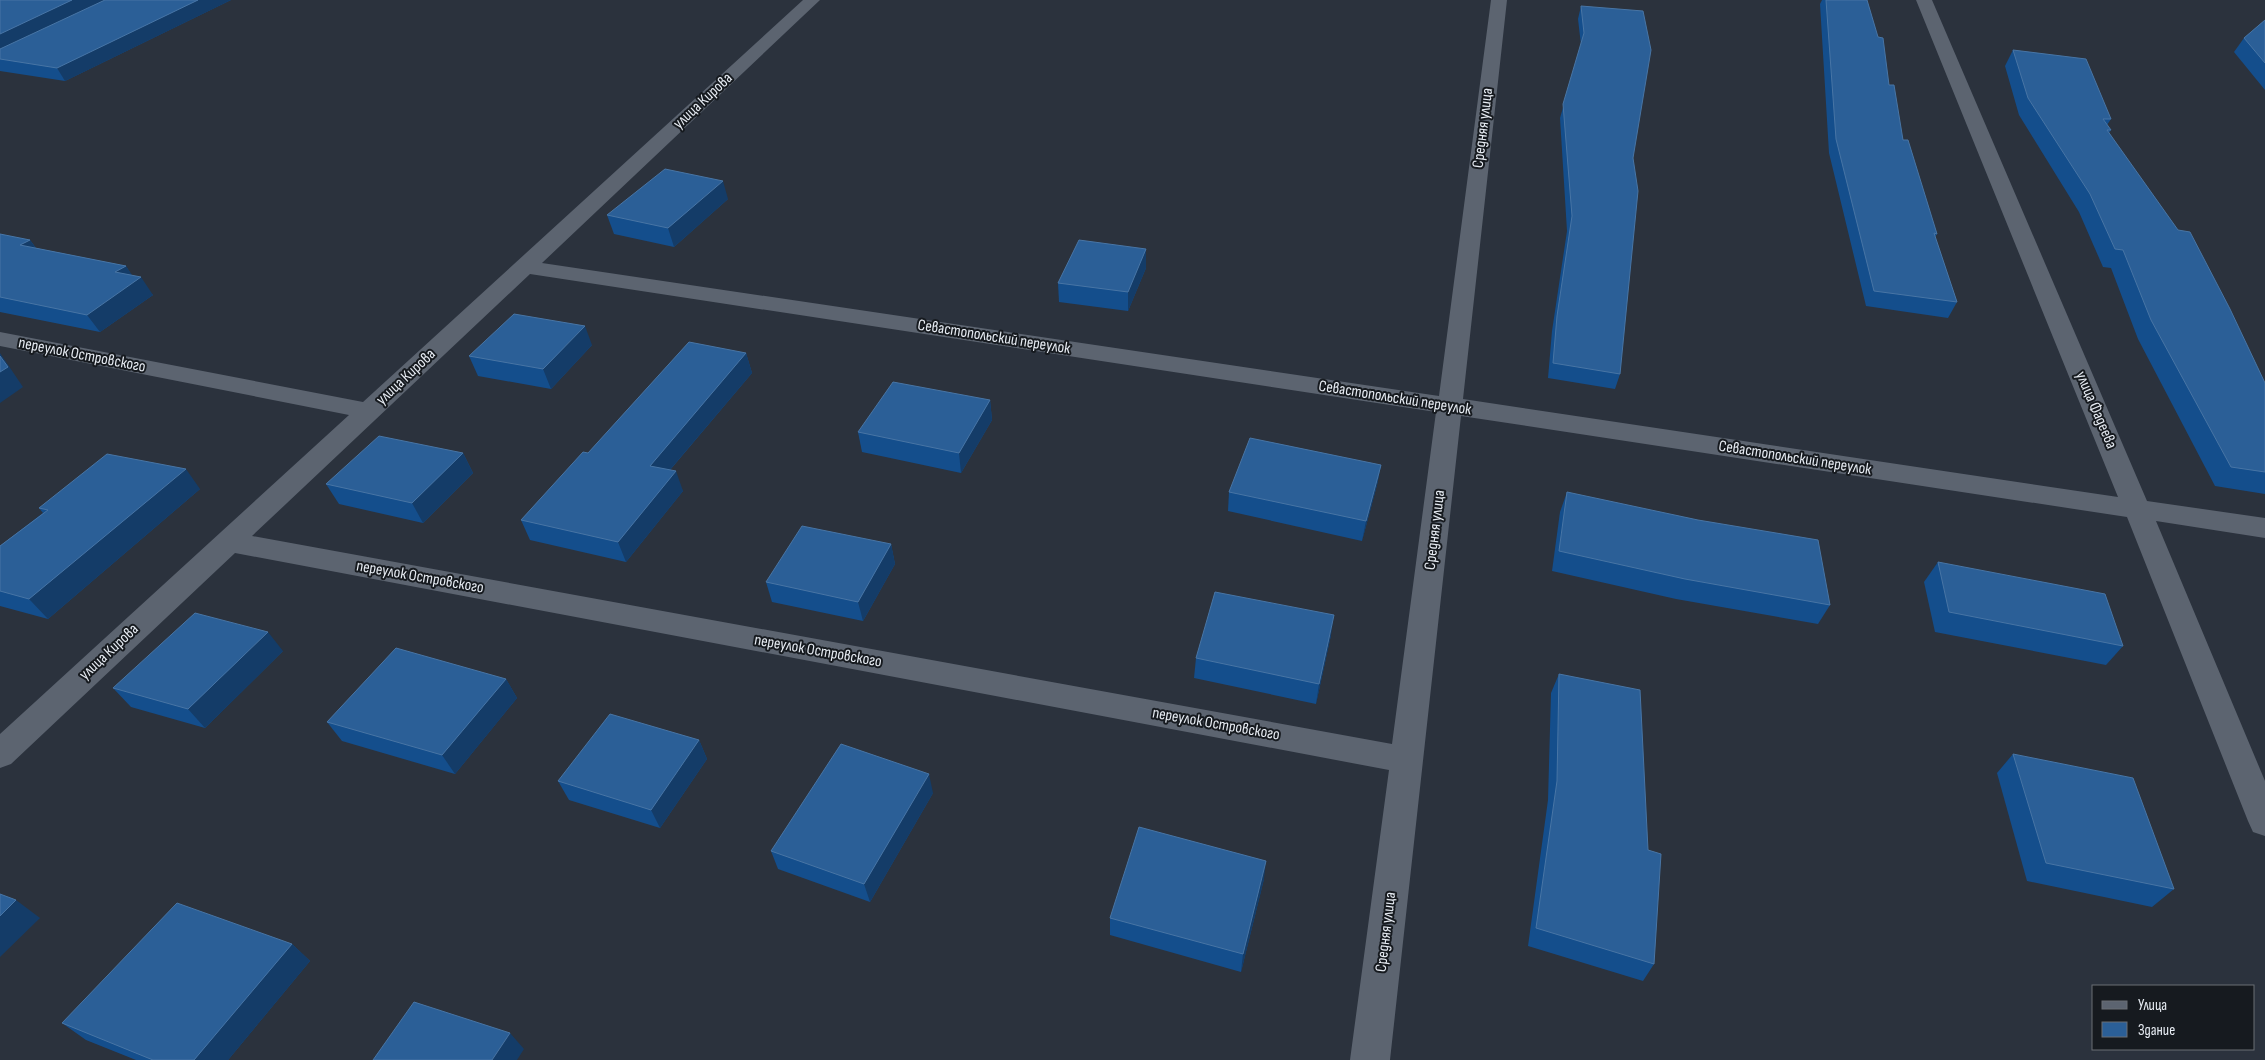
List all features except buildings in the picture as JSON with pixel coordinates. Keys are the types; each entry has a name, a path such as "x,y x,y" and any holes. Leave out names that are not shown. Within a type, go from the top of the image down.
{"street":[{"name":"улица Кирова","path":"0,754 812,0"},
{"name":"Средняя улица","path":"1370,1060 1498,0"},
{"name":"улица Фадеева","path":"1924,0 2265,821"},
{"name":"Севастопольский переулок","path":"525,266 2265,528"},
{"name":"переулок Островского","path":"0,339 369,411"},
{"name":"переулок Островского","path":"229,542 1407,760"}]}
